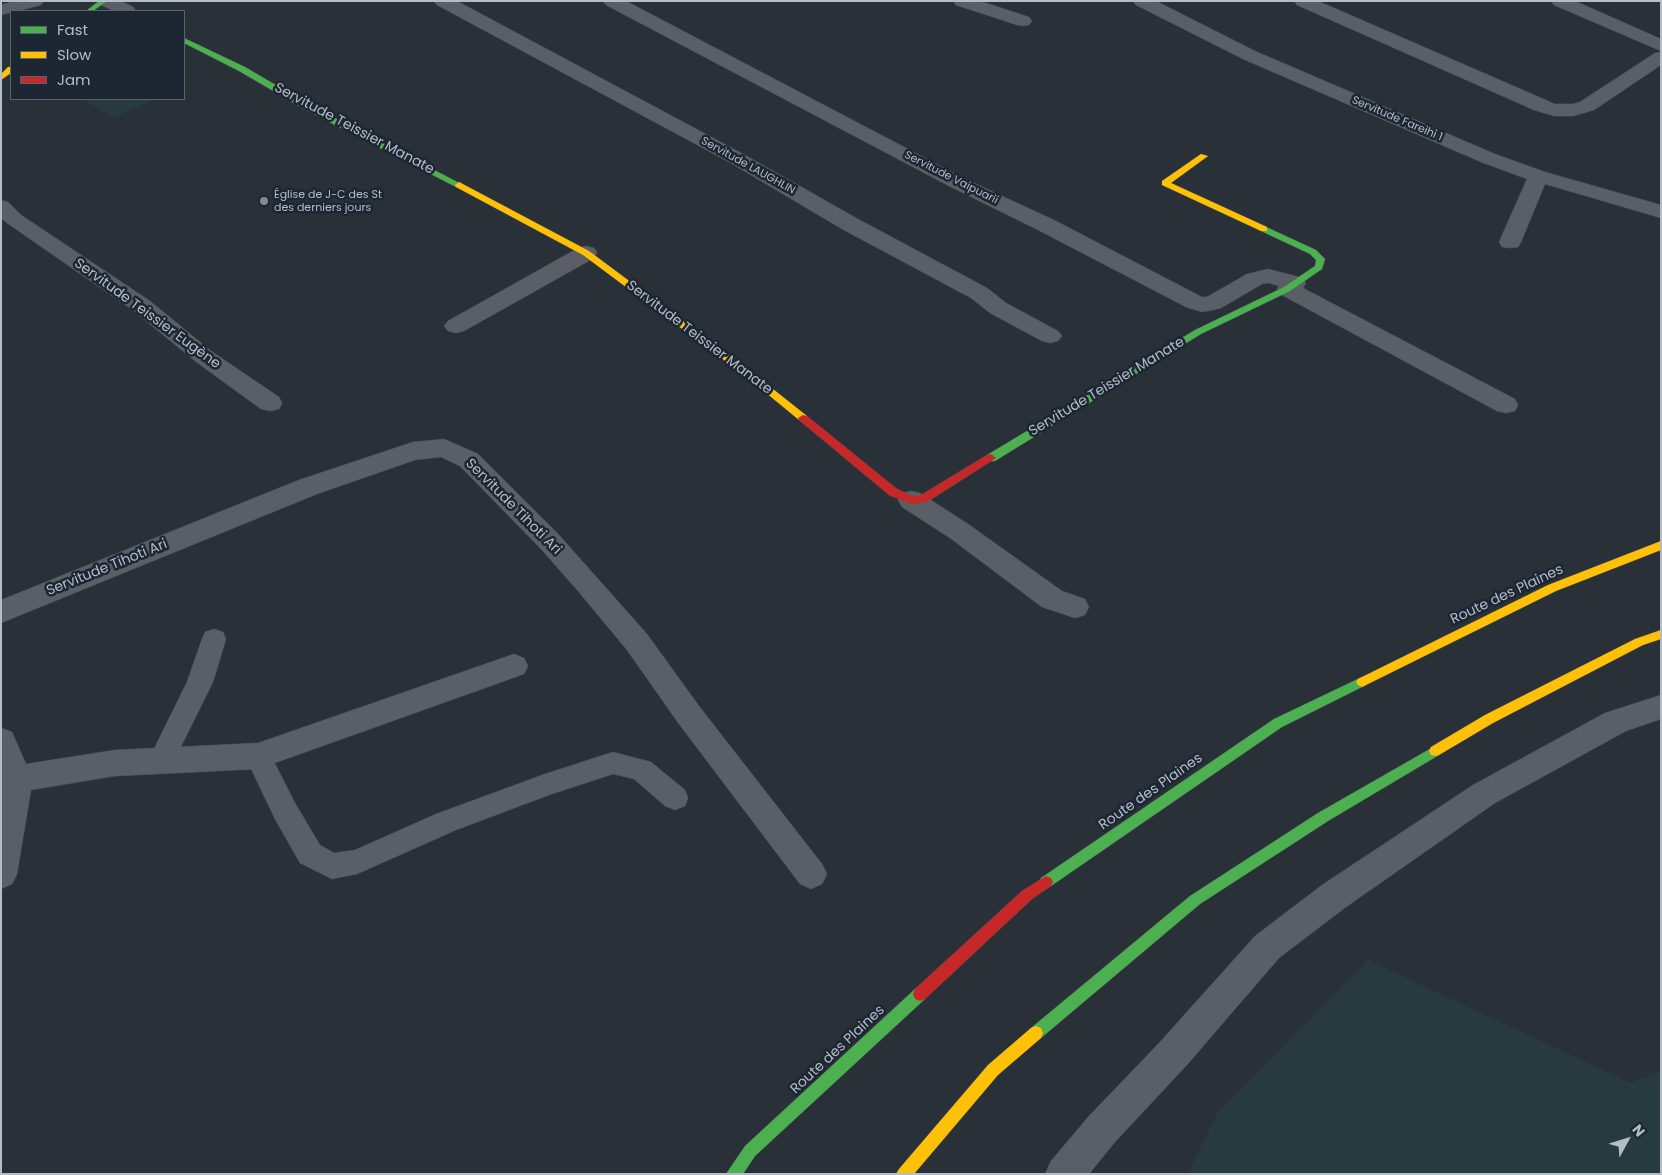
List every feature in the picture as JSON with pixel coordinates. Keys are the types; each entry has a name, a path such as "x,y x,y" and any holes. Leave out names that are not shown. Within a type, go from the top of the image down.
{"main road":[{"path":"91,10 106,1"},
{"name":"Servitude Teissier Manate","path":"185,40 242,69 307,107 546,230 586,253 751,376 893,492 910,500 924,499 940,490 1194,334 1292,286 1319,267 1320,259 1313,252 1165,183 1204,156"},
{"name":"Route des Plaines","path":"734,1174 750,1151 1027,895 1270,728 1552,588 1661,545"},
{"path":"904,1174 993,1070 1195,900 1323,816 1489,719 1638,642 1661,634"}],"street":[{"path":"1,10 33,1"},
{"path":"106,1 125,10"},
{"name":"Servitude LAUGHLIN","path":"443,1 736,158 850,224 980,293 998,308 1050,336"},
{"name":"Servitude Vaipuarii","path":"612,1 956,182 1046,225 1194,302 1202,305 1213,304 1255,279 1278,277 1506,405"},
{"path":"962,1 1022,21"},
{"name":"Servitude Fareihi 1","path":"1142,1 1249,55 1488,158 1538,176 1661,212"},
{"path":"1303,1 1541,106 1554,110 1573,110 1587,106 1661,57"},
{"path":"1560,1 1661,46"},
{"path":"1510,242 1538,176"},
{"name":"Servitude Teissier Eugène","path":"1,206 14,219 142,306 203,356 270,403"},
{"path":"456,326 586,253"},
{"name":"Servitude Tihoti Ari","path":"1,612 308,487 413,451 444,448 469,460 588,584 637,642 689,715 812,874"},
{"path":"910,500 959,531 1052,599 1075,607"},
{"path":"17,779 115,763 258,756 514,666"},
{"path":"1064,1174 1102,1129 1174,1054 1267,947 1334,896 1484,794 1616,722 1661,707"},
{"path":"1,742 17,779 1,874"}],"lane":[{"path":"162,760 200,682 214,639"},
{"path":"258,756 285,811 310,854 332,866 357,862 446,822 545,785 613,763 642,770 675,798"}],"green space":[{"path":"84,100 153,100 114,118"},
{"path":"1368,960 1631,1083 1661,1071 1661,1174 1188,1174 1217,1113"}],"traffic: fast":[{"path":"90,10 104,1"},
{"path":"185,40 242,69 307,107 459,185"},
{"path":"991,458 1198,332 1287,289 1319,267 1321,259 1313,252 1264,229"},
{"path":"1046,882 1278,723 1362,682"},
{"path":"1036,1033 1195,900 1323,817 1435,751"},
{"path":"734,1174 750,1151 920,994"}],"traffic: slow":[{"path":"1,78 10,70"},
{"path":"1204,156 1165,183 1264,229"},
{"path":"459,185 586,253 751,376 803,418"},
{"path":"1362,682 1552,588 1661,545"},
{"path":"1435,751 1489,719 1639,642 1661,634"},
{"path":"904,1174 993,1070 1036,1033"}],"traffic: jam":[{"path":"803,418 893,492 911,500 923,499 991,458"},
{"path":"920,994 1027,895 1046,882"}],"place":[{"name":"Église de J-C des St des derniers jours","path":"264,201"}]}
